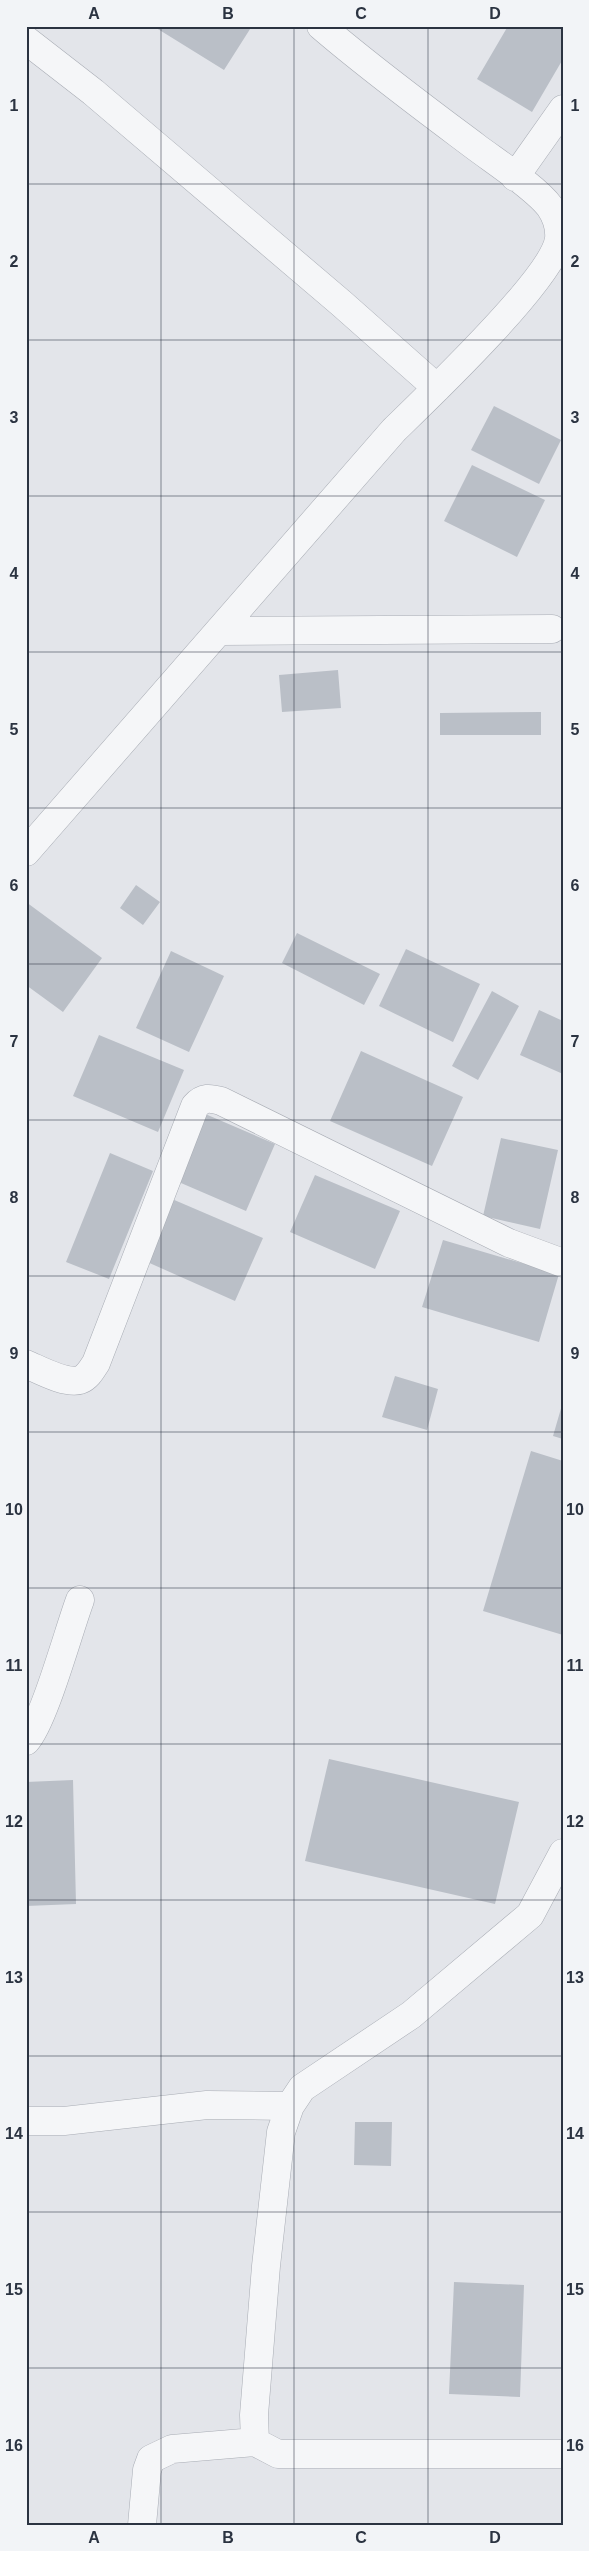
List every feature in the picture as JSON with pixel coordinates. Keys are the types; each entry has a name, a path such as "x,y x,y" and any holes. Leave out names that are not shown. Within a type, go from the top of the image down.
{"street":[{"path":"26,852 222,630 394,430 437,388 548,265 558,240 558,224 549,206 515,176 368,66 321,26"},
{"path":"26,40 93,92 341,303 437,388"},
{"path":"515,176 563,109"},
{"path":"222,630 552,629"},
{"path":"26,1364 64,1378 79,1380 89,1374 96,1363 195,1106 200,1100 209,1098 221,1101 509,1243 563,1264"},
{"path":"26,1741 31,1736 44,1705 80,1600"},
{"path":"255,2442 254,2416 266,2266 281,2132 290,2106 302,2088 411,2014 530,1915 563,1853"},
{"path":"26,2121 64,2121 207,2105 290,2106"},
{"path":"142,2525 147,2470 151,2459 172,2449 255,2442 278,2454 287,2455 563,2454"}],"building":[{"path":"153,26 252,26 224,70"},
{"path":"508,26 563,26 563,59 532,112 477,79"},
{"path":"494,406 561,440 539,484 471,450"},
{"path":"472,465 545,500 517,557 444,521"},
{"path":"338,670 341,708 282,712 279,675"},
{"path":"541,712 541,735 440,735 440,713"},
{"path":"136,885 160,902 143,925 120,908"},
{"path":"26,902 102,958 63,1012 26,985"},
{"path":"297,933 380,974 364,1005 282,963"},
{"path":"406,949 480,984 453,1042 379,1006"},
{"path":"171,951 224,976 189,1052 136,1028"},
{"path":"492,991 519,1006 478,1080 452,1066"},
{"path":"539,1010 563,1021 563,1074 520,1055"},
{"path":"99,1035 184,1070 158,1132 73,1096"},
{"path":"361,1051 463,1097 432,1166 330,1121"},
{"path":"203,1113 275,1144 246,1211 174,1180"},
{"path":"501,1138 558,1150 540,1229 483,1216"},
{"path":"110,1153 153,1171 109,1279 66,1262"},
{"path":"315,1175 400,1211 375,1269 290,1232"},
{"path":"172,1199 263,1238 235,1301 145,1261"},
{"path":"443,1240 559,1274 539,1342 422,1307"},
{"path":"395,1376 438,1389 427,1430 382,1417"},
{"path":"563,1405 563,1439 553,1436"},
{"path":"531,1451 563,1461 563,1635 483,1611"},
{"path":"329,1759 519,1802 495,1904 305,1861"},
{"path":"73,1780 76,1904 26,1906 26,1782"},
{"path":"355,2122 392,2122 391,2166 354,2165"},
{"path":"454,2282 524,2285 520,2397 449,2394"}]}
